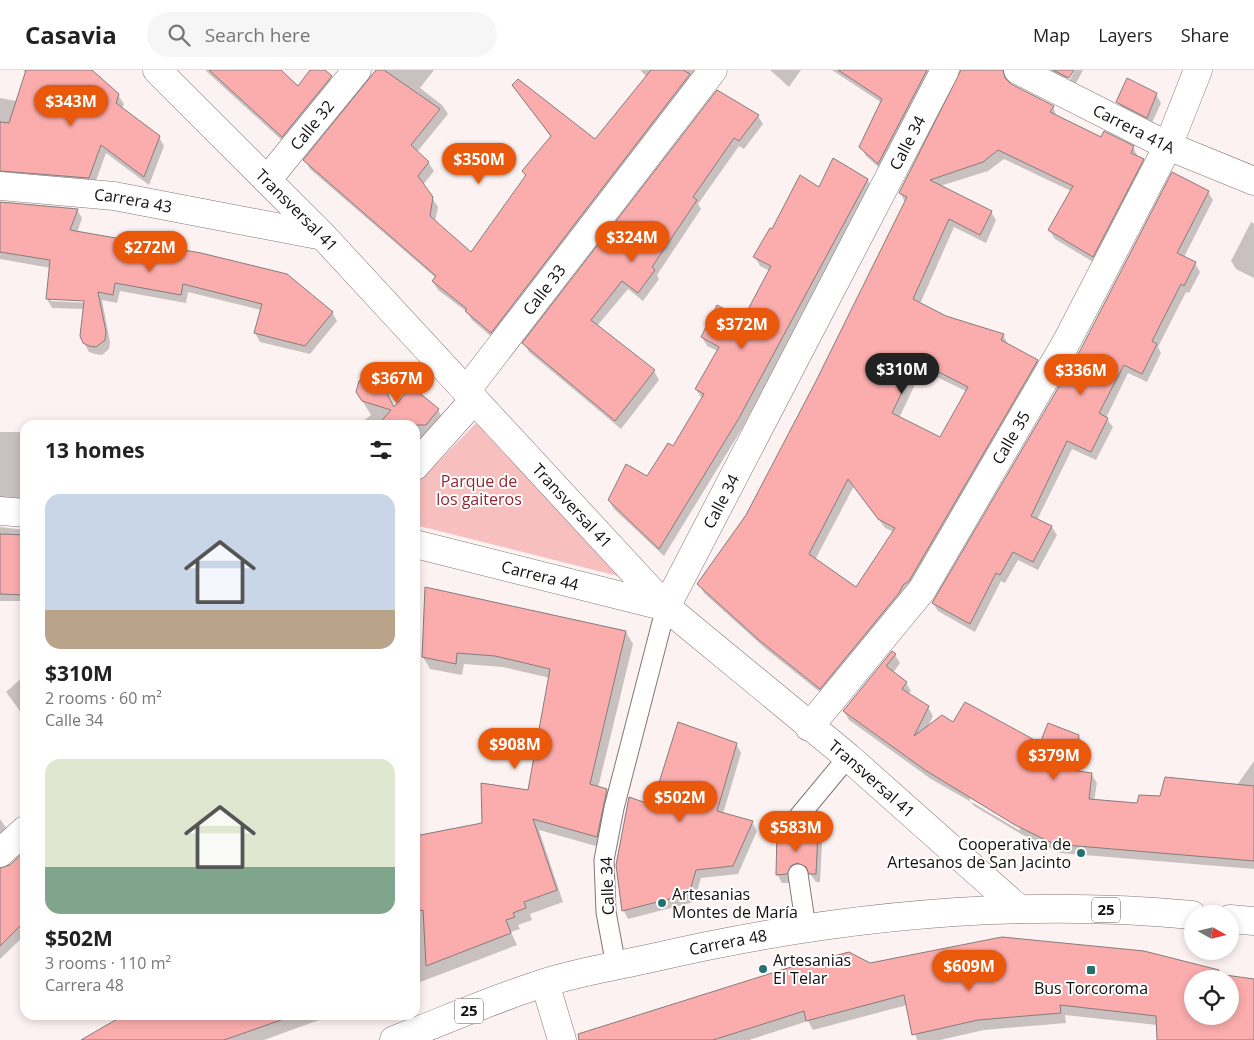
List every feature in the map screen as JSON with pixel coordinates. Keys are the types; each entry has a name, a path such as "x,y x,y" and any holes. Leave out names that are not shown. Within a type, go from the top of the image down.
{"main road":[{"name":"Transversal 41","path":"157,70 323,236 666,608 848,757 1019,909"},
{"name":"Calle 32","path":"267,180 357,70"},
{"name":"Calle 33","path":"420,460 713,70"},
{"name":"Calle 34","path":"666,608 945,70"},
{"name":"Carrera 41A","path":"1018,70 1168,146 1254,181"},
{"name":"Calle 35","path":"809,727 922,590 1067,341 1168,146 1198,70"},
{"name":"Carrera 43","path":"0,186 114,196 323,236"},
{"path":"0,511 20,513"},
{"name":"Carrera 44","path":"420,545 666,608"},
{"path":"0,853 20,835"},
{"name":"Carrera 48","path":"394,1040 544,983 729,940 856,920 977,910 1069,908 1184,915"},
{"path":"1239,920 1254,922"},
{"path":"544,983 562,1040"}],"lane":[{"name":"Calle 34","path":"616,966 606,912 604,860 614,808 666,608"},
{"path":"799,832 799,816 848,757"},
{"path":"798,874 806,928"}],"green space":[{"name":"Parque de los gaiteros","path":"480,419 626,578 420,526 420,481"}],"building":[{"path":"26,70 92,70 119,94 116,103 160,136 144,177 101,145 89,178 0,171 0,122 9,123"},
{"path":"209,70 281,70 298,86 310,70 325,70 332,76 282,137"},
{"path":"376,70 384,70 440,109 411,145 429,162 418,176 433,197 430,216 471,252 526,175 522,171 551,136 512,85 518,79 595,139 651,70 683,70 690,74 491,333 465,311 467,309 432,281 436,276 303,160"},
{"path":"838,70 927,70 878,164 859,147 882,99"},
{"path":"961,70 1003,70 1005,78 1011,84 1054,106 1050,112 1101,137 1104,131 1134,146 1131,153 1144,159 1093,257 1048,230 1073,186 998,150 983,162 930,180 992,211 980,235 949,219 913,299 946,316 1004,334 1001,340 1038,360 909,581 903,585 899,593 820,689 759,640 697,584 746,515 816,381 907,197 899,193","holes":["917,361 968,387 940,437 892,413","848,479 878,519 895,528 856,587 809,554"]},
{"path":"1053,70 1074,70 1069,78"},
{"path":"1127,78 1157,93 1147,118 1116,102"},
{"path":"717,90 759,115 739,141 734,138 693,197 697,200 652,267 655,270 638,293 622,281 591,320 655,370 615,421 522,343"},
{"path":"833,158 868,179 739,418 659,549 608,500 626,464 647,476 668,443 673,446 704,394 695,389 719,347 701,337 717,305 743,319 771,266 753,257 770,228 772,229 800,175 819,187"},
{"path":"1172,172 1209,191 1177,253 1196,262 1184,286 1181,284 1152,341 1157,344 1142,374 1124,365 1099,413 1108,418 1091,452 1067,441 1031,516 1052,526 1033,562 1013,552 1000,575 996,573 970,624 932,603 1081,349"},
{"path":"0,202 78,209 70,230 201,253 287,274 333,312 305,346 254,333 262,304 183,284 181,295 115,283 113,295 98,292 106,332 105,340 96,347 89,346 83,343 80,336 84,301 46,299 50,260 0,252"},
{"path":"368,376 379,378 394,407 411,386 439,409 426,425 420,425 420,420 382,420 391,410 362,401 356,392 359,381"},
{"path":"0,534 20,535 20,595 0,594"},
{"path":"425,587 626,631 590,784 607,789 597,837 533,819 557,890 524,902 526,908 513,913 515,917 506,920 511,933 426,966 423,910 420,911 420,835 482,823 481,783 528,790 550,669 495,656 457,653 456,664 422,657"},
{"path":"892,651 896,654 886,666 907,682 902,689 929,706 914,736 942,715 953,722 965,702 1040,743 1048,723 1079,735 1071,770 1092,773 1089,799 1137,803 1139,795 1160,796 1165,777 1254,786 1254,861 1054,844 1015,825 925,770 843,711"},
{"path":"678,722 737,743 717,811 753,821 733,866 696,870 689,894 622,911 616,865 629,797 652,805"},
{"path":"777,831 788,832 790,838 799,843 805,841 810,833 818,833 816,874 809,874 806,867 797,863 791,866 787,874 776,875"},
{"path":"20,856 20,926 0,946 0,868 10,865"},
{"path":"1002,937 1144,951 1219,970 1184,970 1184,1025 1239,1025 1239,977 1254,979 1254,1040 1157,1040 1156,1016 1060,1005 1061,1013 978,1020 912,1035 904,995 806,1021 804,1011 713,1040 579,1040 578,1034 788,968 849,952 870,963"},
{"path":"115,1020 281,1020 224,1040 81,1040"}],"place":[{"name":"Cooperativa de Artesanos de San Jacinto","path":"1081,853"},
{"name":"Artesanias Montes de María","path":"662,903"},
{"name":"Artesanias El Telar","path":"763,969"},
{"name":"Bus Torcoroma","path":"1091,970"}]}
